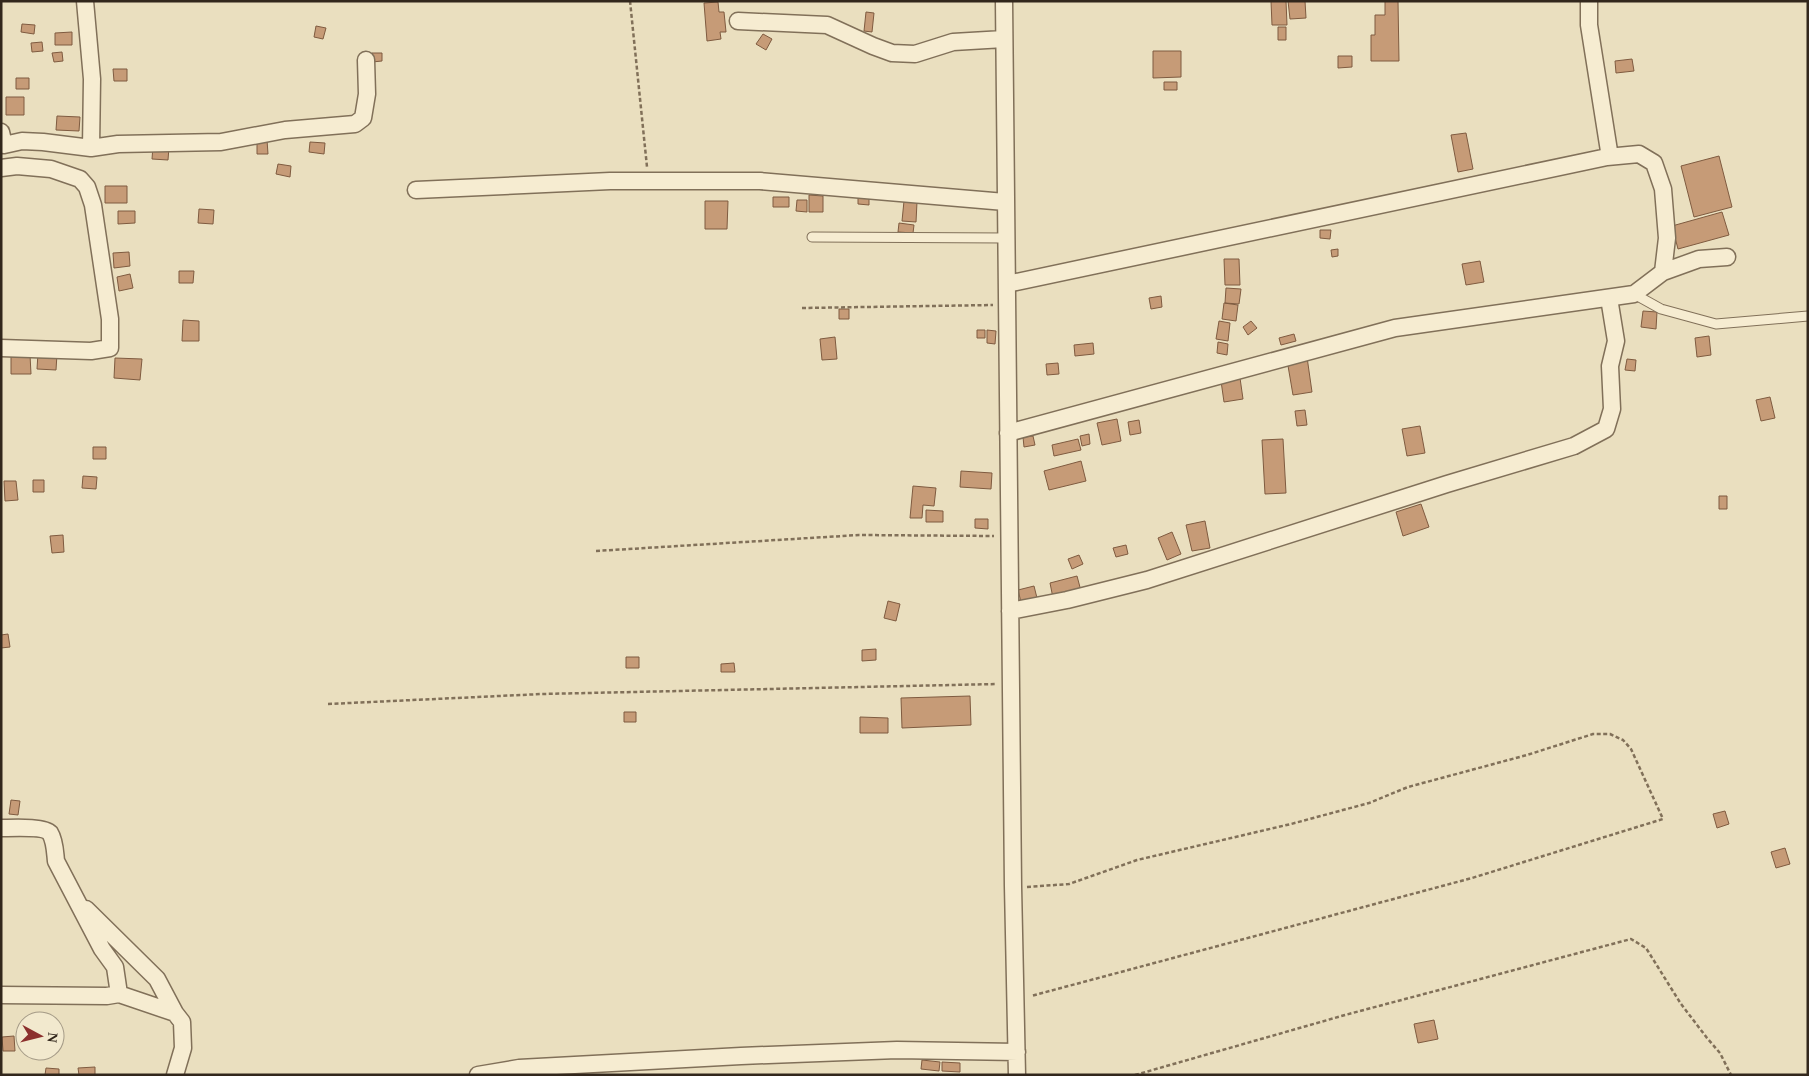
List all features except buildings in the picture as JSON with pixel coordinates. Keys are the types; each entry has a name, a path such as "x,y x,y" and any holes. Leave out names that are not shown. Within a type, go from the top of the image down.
{"street":[{"path":"85,1 92,79 91,148"},
{"path":"1004,1 1013,886 1017,1075"},
{"path":"1589,1 1589,26 1609,151 1607,157"},
{"path":"738,21 827,25 873,46 892,52 916,54 953,42 1004,39"},
{"path":"1,348 91,351 110,348 109,310 93,205 87,187 80,179 51,169 17,166 1,169 2,142 22,141 91,148 118,144 221,142 285,130 355,124 363,118 366,94 366,60"},
{"path":"1007,284 1607,157 1639,154 1654,163 1663,189 1667,238 1663,272"},
{"path":"416,190 610,181 760,181 1006,202"},
{"path":"1008,433 1395,328 1634,294 1663,272 1699,259 1727,257"},
{"path":"1010,611 1067,600 1147,580 1447,484 1574,446 1606,429 1612,409 1610,366 1616,341 1609,298"},
{"path":"1,828 38,829 46,830 50,834 55,846 56,861 78,900 98,942 115,967 119,994"},
{"path":"78,900 157,979 175,1013 182,1022 183,1048 175,1075"},
{"path":"1,995 107,996 119,994 175,1013"},
{"path":"478,1075 519,1068 741,1056 897,1050 1017,1052"}],"lane":[{"path":"812,237 1006,238"},
{"path":"1634,294 1661,309 1716,324 1808,316"}],"path":[{"path":"630,1 649,181"},
{"path":"802,308 1007,305"},
{"path":"596,551 859,535 1009,536"},
{"path":"328,704 542,694 1011,683"},
{"path":"1013,886 1033,888 1069,884 1137,860 1291,824 1369,803 1408,787 1527,756 1593,734 1610,734 1623,740 1631,749 1663,819 1472,878 1016,1000"},
{"path":"1135,1075 1345,1014 1631,938 1646,948 1680,1004 1720,1052 1731,1075"}]}
